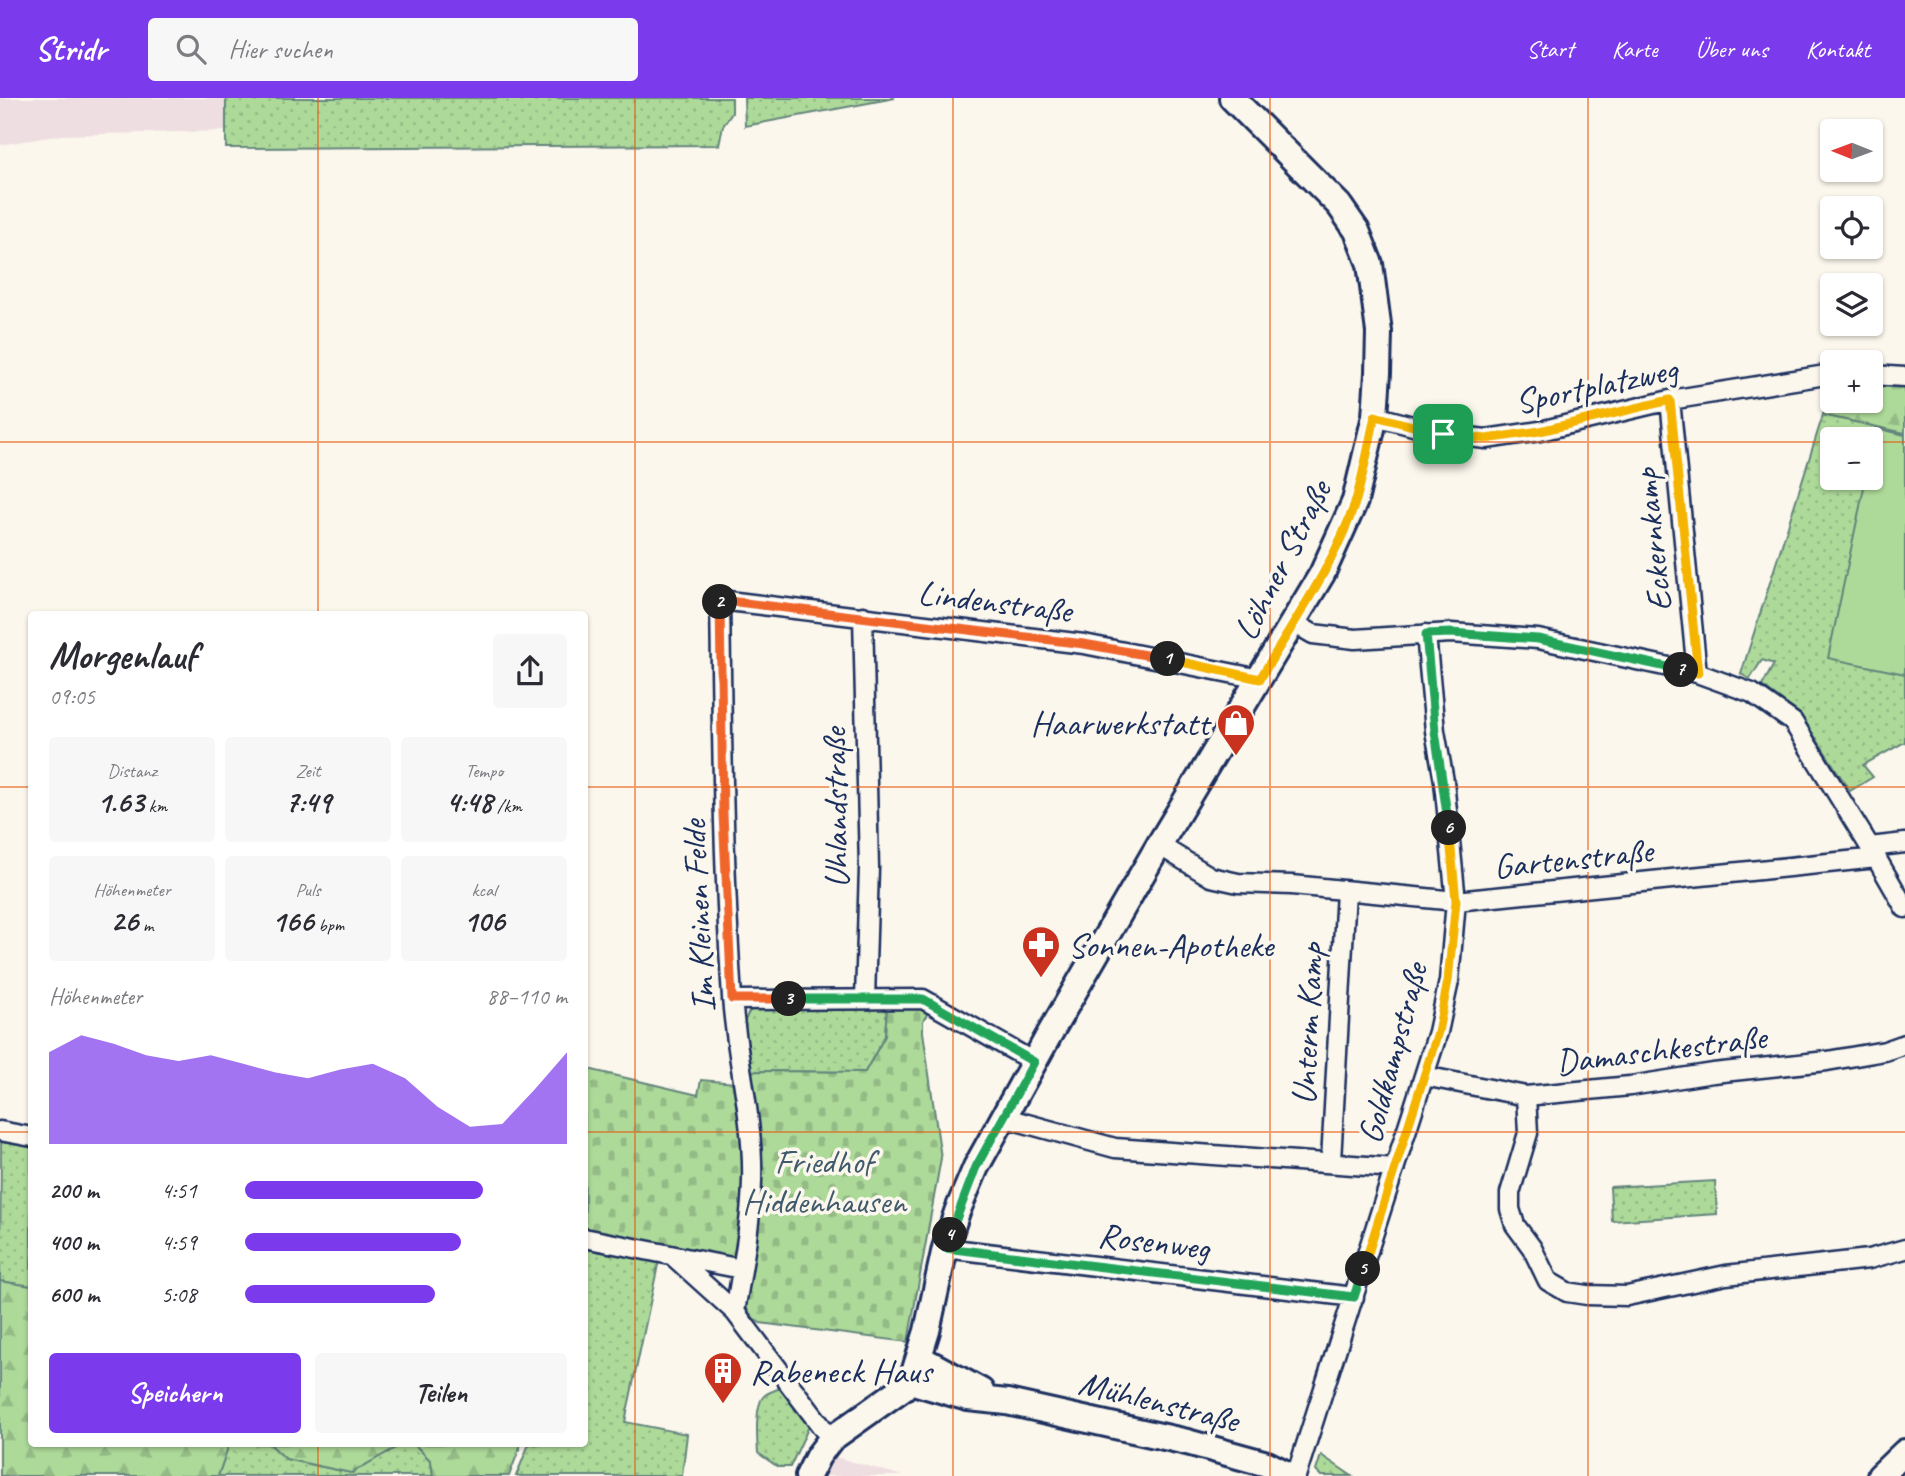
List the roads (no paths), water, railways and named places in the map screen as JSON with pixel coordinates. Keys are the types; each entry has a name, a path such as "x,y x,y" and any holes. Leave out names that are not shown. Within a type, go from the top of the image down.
{"main road":[{"name":"Löhner Straße","path":"910,1381 920,1358 945,1248 976,1167 1002,1117 1159,845 1322,574 1356,501 1375,416 1379,332 1374,283 1364,247 1339,205 1233,98"},
{"name":"Mühlenstraße","path":"920,1358 1007,1402"},
{"name":"Mühlenstraße","path":"910,1381 968,1398 1007,1402 1187,1442 1267,1464 1293,1476"},
{"path":"808,1476 831,1439 910,1381"},
{"path":"1880,1476 1905,1452"}],"street":[{"name":"Sportplatzweg","path":"1375,416 1443,434 1486,439 1540,431 1670,400 1820,376"},
{"path":"1883,376 1905,377"},
{"name":"Eckernkamp","path":"1670,400 1698,673"},
{"name":"Lindenstraße","path":"720,600 1084,644 1260,679"},
{"name":"Im Kleinen Felde","path":"720,600 723,814 732,999 749,1121 752,1179 749,1223 735,1312"},
{"name":"Uhlandstraße","path":"863,616 869,868 866,999"},
{"path":"1294,623 1313,634 1355,639 1451,633 1538,639 1698,673 1752,693 1793,722 1905,908"},
{"name":"Goldkampstraße","path":"1293,1476 1354,1297 1438,1032 1448,981 1456,901 1426,634"},
{"name":"Gartenstraße","path":"1159,845 1211,877 1238,883 1456,901 1873,853 1905,843"},
{"name":"Unterm Kamp","path":"1331,1161 1346,891"},
{"path":"732,999 923,999 1034,1062"},
{"name":"Damaschkestraße","path":"1424,1076 1527,1096 1826,1061 1885,1051 1905,1044"},
{"path":"1527,1096 1528,1133 1510,1193 1510,1209 1515,1225 1532,1248 1548,1281 1567,1292 1627,1296 1726,1275 1869,1259 1905,1249"},
{"path":"1002,1117 1115,1148 1331,1161 1395,1168"},
{"path":"0,1131 28,1136"},
{"path":"588,1239 742,1269"},
{"name":"Rosenweg","path":"945,1248 1354,1297"},
{"path":"673,1256 735,1312 831,1439"}],"place":[{"name":"Haarwerkstatt","path":"1236,757"},
{"name":"Sonnen-Apotheke","path":"1041,979"},
{"name":"Rabeneck Haus","path":"723,1405"}],"park label":[{"name":"Friedhof Hiddenhausen","path":"824,1181"}]}
